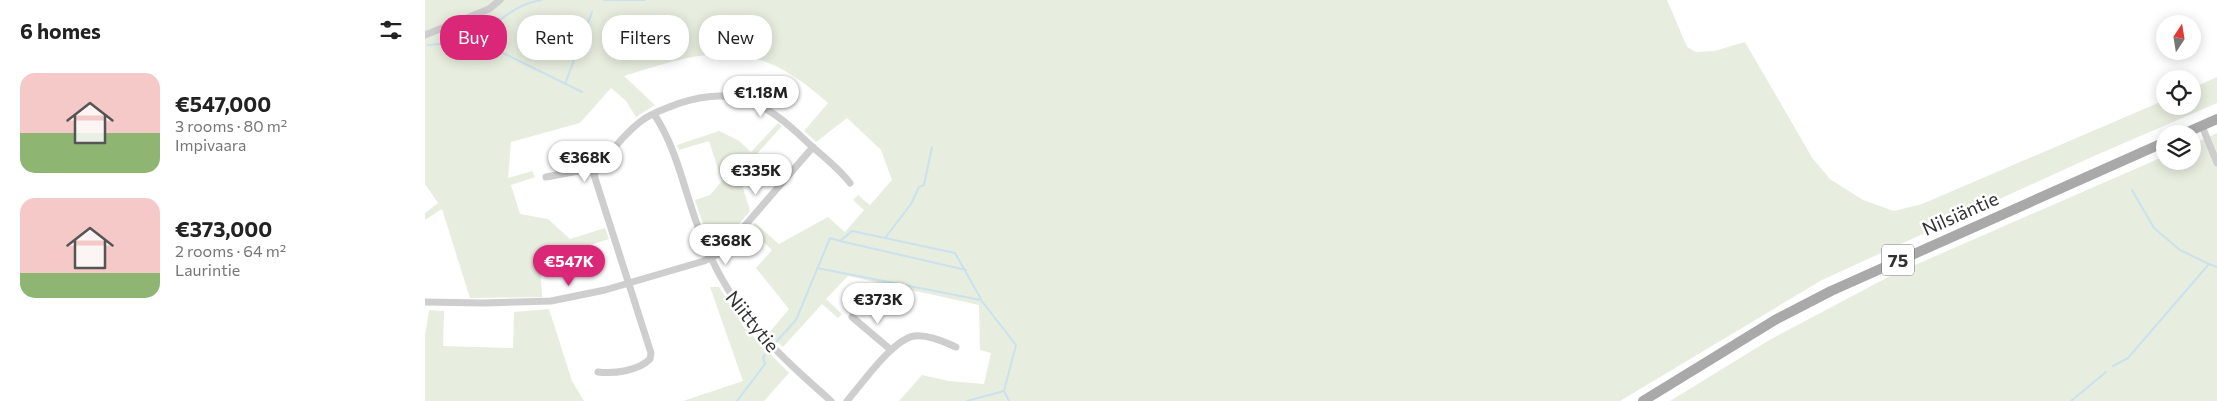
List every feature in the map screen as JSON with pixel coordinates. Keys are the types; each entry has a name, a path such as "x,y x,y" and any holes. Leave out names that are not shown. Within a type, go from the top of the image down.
{"main road":[{"path":"2202,126 2217,119"},
{"name":"Nilsiäntie","path":"1643,401 1775,320 1831,291 2156,146"}],"street":[{"path":"425,36 489,9 500,0"},
{"path":"598,372 615,373 639,366 650,359 650,343 628,283 595,179 595,170 635,126 654,114 693,99 721,95 743,98 773,112 837,168 850,183"},
{"name":"Niittytie","path":"654,114 669,142 710,258 725,288 761,336 831,401"},
{"path":"2202,126 2217,163"},
{"path":"425,302 551,301 590,294 710,258 722,252 813,147"},
{"path":"546,177 584,170 595,170"},
{"path":"852,317 891,350"},
{"path":"847,401 901,341 915,336 941,341 956,347"}],"green space":[{"path":"425,0 1667,0 1687,47 1696,52 1714,51 1745,42 1813,159 1830,179 1863,200 1894,211 1922,204 2156,104 2156,115 2189,115 2166,125 2156,125 2156,129 1822,280 1620,401 899,401 922,375 949,381 984,384 991,353 980,350 979,305 848,276 826,299 842,314 838,318 822,304 783,347 768,334 789,309 756,268 772,250 749,229 755,223 779,244 828,217 845,232 864,210 853,200 858,195 870,205 892,180 881,150 847,118 816,142 804,131 828,103 802,82 778,67 759,60 772,60 772,15 699,15 699,56 689,58 689,15 602,15 602,60 678,60 624,76 655,105 636,117 626,101 611,88 580,123 511,142 508,178 532,171 535,177 511,185 520,214 548,219 570,239 605,228 609,239 540,261 542,297 470,298 442,209 425,220 425,213 438,203 425,184"},
{"path":"2217,77 2217,103 2201,110 2201,84"},
{"path":"778,123 782,126 739,174 750,211 719,248 712,251 695,200 710,195 722,181 709,141 679,150 677,145 719,131 738,140 751,152"},
{"path":"2217,133 2217,401 1670,401 1771,339 1892,275 2156,160 2156,170 2201,170 2201,140"},
{"path":"710,287 719,287 743,326 789,373 764,401 683,401 743,381"},
{"path":"549,309 572,381 584,401 425,401 425,336 429,310 444,311 443,346 513,348 514,312"}],"waterway":[{"path":"428,45 466,42 469,34 477,25 488,29 520,7 542,0"},
{"path":"604,0 645,0"},
{"path":"565,84 592,12"},
{"path":"507,55 582,92"},
{"path":"775,343 796,320 830,238 840,241 852,231 885,238 911,204 919,187 924,185 932,147"},
{"path":"2132,190 2154,228 2180,250 2209,264"},
{"path":"885,238 955,253 981,299"},
{"path":"840,241 966,270"},
{"path":"2113,366 2128,358 2209,264 2217,267"},
{"path":"817,268 981,300 1016,345 1004,391 967,401"},
{"path":"737,401 765,364 763,357 765,355"},
{"path":"2071,401 2106,372"},
{"path":"1004,391 1009,401"}]}
